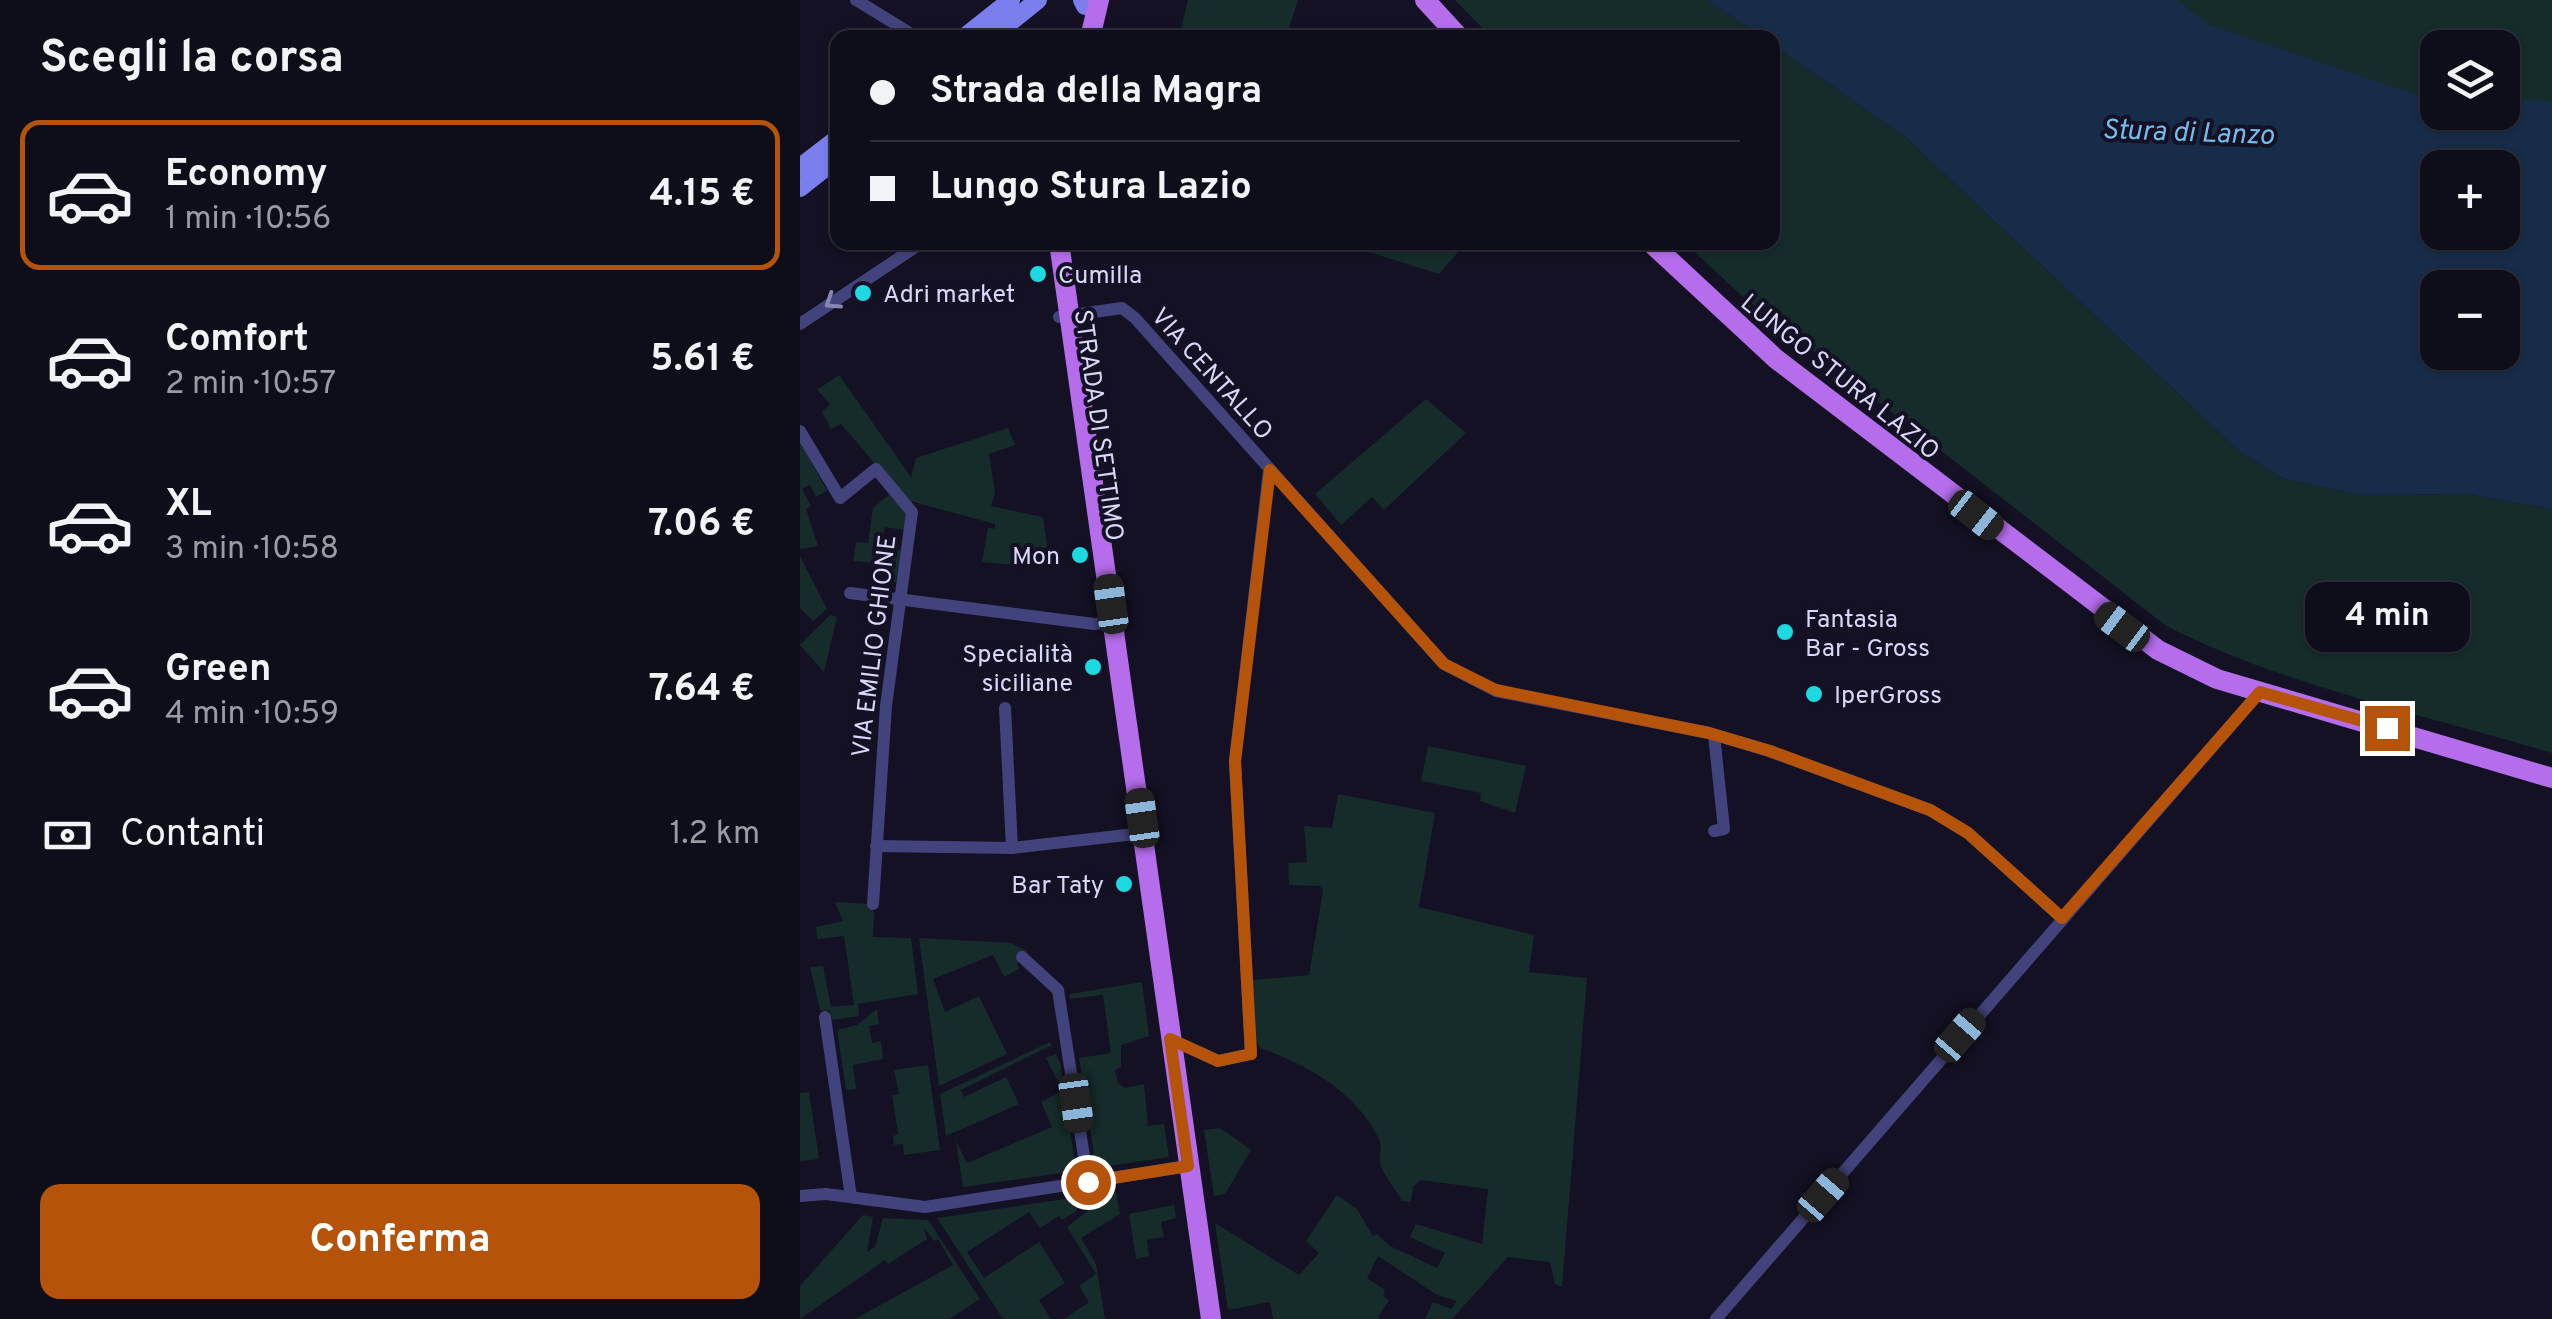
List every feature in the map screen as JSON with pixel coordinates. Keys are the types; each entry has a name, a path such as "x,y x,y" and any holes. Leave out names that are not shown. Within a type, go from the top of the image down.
{"main road":[{"path":"974,30 1011,0"},
{"path":"1000,30 1038,0"},
{"path":"1425,0 1453,30"},
{"path":"1079,30 1088,2"},
{"path":"1088,2 1090,30"},
{"path":"800,167 830,144"},
{"path":"800,188 830,164"},
{"name":"STRADA DI SETTIMO","path":"1048,250 1065,316"},
{"name":"STRADA DI SETTIMO","path":"1060,250 1065,316 1108,623 1139,833 1153,896 1150,911 1210,1319"},
{"name":"LUNGO STURA LAZIO","path":"1659,250 1776,359 2122,627 2211,676 2552,778"}],"street":[{"path":"856,0 905,30"},
{"path":"800,324 911,250"},
{"name":"VIA CENTALLO","path":"1065,316 1122,308 1444,664 1496,690 1714,735 1781,754 1930,810 1968,833 2062,918"},
{"name":"VIA EMILIO GHIONE","path":"800,431 840,498 876,469 912,512 886,706 873,904"},
{"path":"1170,1039 1218,1061 1251,1054 1235,761 1270,470"},
{"path":"850,593 1108,623"},
{"path":"1716,1319 2260,692"},
{"path":"1006,708 1012,848"},
{"path":"1714,735 1724,828 1714,830"},
{"path":"876,846 1012,848 1139,833"},
{"path":"1022,957 1058,990 1088,1182"},
{"path":"825,1017 851,1196"},
{"path":"800,1196 851,1196 913,1207 1188,1166"}],"green space":[{"path":"1188,0 1298,0 1288,30 1181,30"},
{"path":"1455,0 1707,0 1752,30 1484,30"},
{"path":"1920,0 2552,0 2552,103 2520,102 2520,30 2420,30 2420,96 2116,76"},
{"path":"1780,50 1903,135 2239,451 2284,479 2361,495 2466,494 2552,509 2552,753 2304,681 2208,646 2165,625 1741,295 1693,250 1780,250"},
{"path":"1363,250 1460,250 1439,274"},
{"path":"839,375 911,477 916,458 1008,428 1015,445 989,454 995,493 991,506 1043,517 1049,558 1016,554 1014,565 982,562 988,527 995,529 995,524 906,500 841,424 831,429 822,412 830,404 817,390"},
{"path":"1426,399 1466,433 1384,510 1372,497 1341,525 1315,494"},
{"path":"800,441 827,491 816,497 810,485 802,489 811,506 806,509 818,546 800,549"},
{"path":"890,494 907,513 904,530 885,527 881,546 901,550 896,582 889,582 888,559 875,557 874,563 853,561 856,542 868,543 873,508"},
{"path":"800,556 827,609 813,621 800,608"},
{"path":"830,615 837,617 824,672 800,645"},
{"path":"1428,746 1526,766 1515,813 1480,801 1481,793 1421,781"},
{"path":"1338,794 1435,813 1419,907 1534,935 1529,972 1587,978 1562,1287 1555,1284 1550,1262 1508,1257 1452,1319 1425,1319 1433,1302 1451,1309 1457,1301 1437,1295 1378,1256 1367,1278 1385,1290 1383,1296 1389,1300 1378,1317 1381,1319 1273,1319 1270,1302 1228,1310 1215,1223 1299,1275 1319,1253 1306,1241 1337,1195 1357,1209 1373,1236 1377,1234 1390,1246 1437,1268 1445,1253 1410,1237 1416,1224 1482,1244 1488,1189 1421,1180 1413,1187 1411,1202 1402,1201 1381,1167 1378,1137 1356,1106 1328,1081 1260,1048 1256,1040 1253,980 1309,975 1323,890 1320,886 1289,885 1288,863 1307,862 1304,826 1332,828"},
{"path":"835,902 868,904 874,913 873,937 911,938 918,994 858,1004 859,1016 832,1020 830,1011 820,1010 810,967 823,966 831,1007 854,1005 844,936 817,939 816,927 843,921"},
{"path":"919,938 1011,943 1027,951 1017,964 1019,969 1004,977 993,955 933,979 945,1012 979,996 1007,1054 939,1086"},
{"path":"1142,982 1149,1036 1121,1045 1121,1067 1115,1070 1118,1083 1125,1088 1144,1084 1148,1126 1164,1124 1169,1157 1096,1168 1079,1058 1111,1053 1103,995 1070,999 1070,994"},
{"path":"877,1009 879,1024 869,1026 872,1043 881,1041 883,1059 853,1065 856,1089 846,1090 837,1030 857,1025"},
{"path":"1050,1042 1052,1045 961,1090 964,1097 1006,1077 1019,1104 946,1136 940,1094"},
{"path":"1056,1054 1061,1065 1076,1171 963,1187 956,1141 967,1163 1052,1127 1041,1102 1063,1091 1046,1058"},
{"path":"928,1065 940,1150 904,1155 903,1144 894,1145 893,1136 898,1134 892,1095 899,1094 894,1070"},
{"path":"809,1092 819,1159 800,1161 800,1093"},
{"path":"1220,1128 1251,1150 1225,1194 1214,1196 1204,1130"},
{"path":"1116,1192 1120,1214 1081,1238 1096,1264 1105,1319 1064,1319 1089,1302 1079,1286 1096,1274 1067,1227 1089,1210 1095,1195"},
{"path":"1085,1196 1075,1212 1062,1220 1059,1216 1040,1228 1029,1212 967,1252 984,1278 1039,1242 1065,1283 1039,1300 1051,1319 1003,1319 937,1218"},
{"path":"1174,1205 1176,1218 1161,1222 1164,1237 1147,1240 1149,1256 1136,1259 1129,1214"},
{"path":"863,1215 873,1217 867,1252 875,1247 883,1218 928,1220 980,1299 949,1319 855,1319 953,1265 938,1239 934,1241 924,1228 927,1239 888,1264 885,1260 800,1319 800,1286"}],"water":[{"name":"Stura di Lanzo","path":"1707,0 2177,0 2210,25 2420,96 2420,130 2520,130 2520,100 2552,101 2552,509 2466,494 2361,495 2284,479 2239,451 1903,135 1780,50 1780,30 1752,30"}],"place":[{"name":"Cumilla","path":"1038,274"},
{"name":"Adri market","path":"863,293"},
{"name":"Mon","path":"1080,555"},
{"name":"Fantasia Bar - Gross","path":"1785,632"},
{"name":"Specialità siciliane","path":"1093,667"},
{"name":"IperGross","path":"1814,694"},
{"name":"Bar Taty","path":"1124,884"}],"route":[{"path":"1088,1182 1188,1166 1170,1039 1218,1061 1251,1054 1235,761 1270,470 1444,664 1496,690 1709,733 1770,751 1930,810 1968,833 2062,918 2260,692 2387,728"}]}
